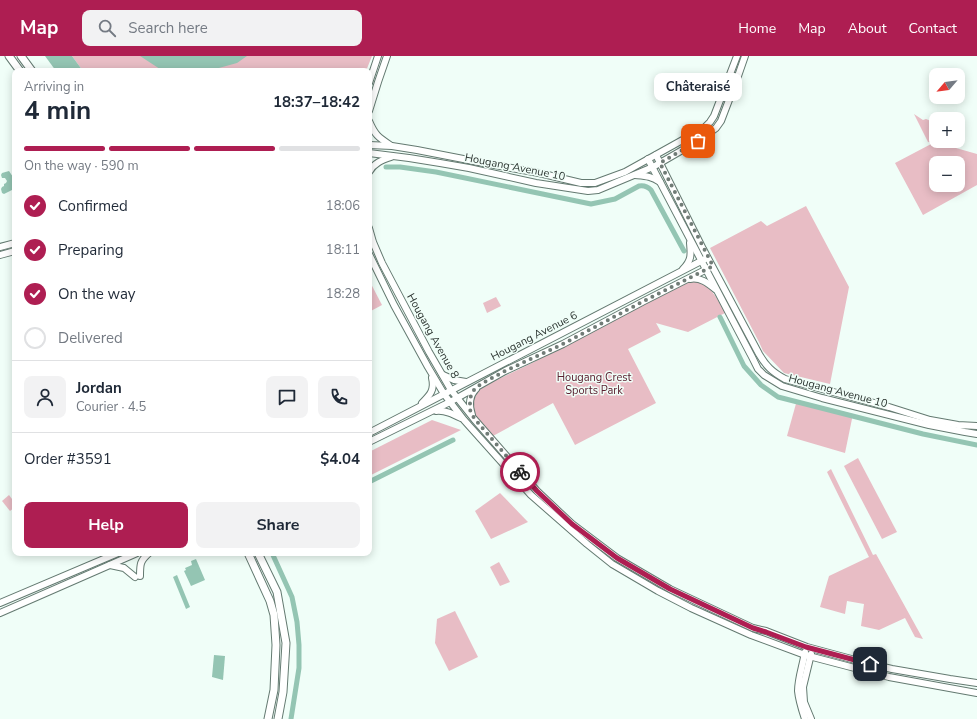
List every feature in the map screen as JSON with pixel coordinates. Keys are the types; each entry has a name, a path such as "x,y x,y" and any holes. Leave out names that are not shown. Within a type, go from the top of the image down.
{"main road":[{"path":"9,56 18,68"},
{"path":"21,56 30,68"},
{"path":"372,74 378,56"},
{"path":"372,101 387,56"},
{"name":"Hougang Avenue 10","path":"372,145 392,146 417,150 585,183 595,183 625,172 704,128 714,116 737,56"},
{"name":"Hougang Avenue 10","path":"372,153 469,168 528,181 588,191 598,190 653,167 698,141 716,128 745,56"},
{"path":"372,127 381,139 392,146"},
{"name":"Hougang Avenue 10","path":"656,155 708,258 765,365 777,375 785,379 930,420 958,425 977,426"},
{"path":"372,168 383,159 393,156"},
{"name":"Hougang Avenue 10","path":"648,159 758,369 764,375 782,386 822,398 929,425 977,434"},
{"path":"635,175 654,178 661,183"},
{"path":"681,272 688,264 691,257 689,236"},
{"name":"Hougang Avenue 8","path":"372,238 382,263 429,352 457,398 537,491 572,524 617,558 676,592 753,628 810,648 892,669 977,682"},
{"path":"0,246 12,244"},
{"path":"0,255 12,252"},
{"name":"Hougang Avenue 6","path":"372,431 708,258"},
{"name":"Hougang Avenue 8","path":"372,260 428,367 444,394 464,420 531,495 612,564 658,591 691,608 751,635 808,656 888,677 977,692"},
{"name":"Hougang Avenue 6","path":"372,441 425,415 505,371 563,344 713,266"},
{"path":"686,279 694,278 702,280 712,286 719,294"},
{"path":"419,407 431,394 434,385 428,367"},
{"path":"441,374 454,380 466,382"},
{"path":"474,418 470,410 470,398 474,390 481,384"},
{"path":"425,415 441,410 464,420"},
{"path":"0,603 111,556"},
{"path":"0,613 130,556"},
{"path":"110,565 124,568 138,576 142,560 146,556"},
{"path":"249,556 270,601 274,615 276,646 274,690 268,719"},
{"path":"259,556 277,592 286,643 283,692 278,719"},
{"path":"810,648 803,687 804,702 810,719"},
{"path":"805,719 800,705 798,690 801,671 808,656"}],"green space":[{"path":"72,56 372,56 367,68 81,68"},
{"path":"914,114 923,120 929,120 929,142"},
{"path":"929,145 929,148 956,148 977,154 977,185 965,192 965,156 929,156 929,192 964,192 923,215 895,163"},
{"path":"806,206 849,287 830,384 784,373 763,351 710,248 761,221 767,226"},
{"name":"Hougang Crest Sports Park","path":"693,280 709,288 713,292 725,313 688,332 656,323 661,332 628,349 656,403 575,445 553,403 493,436 475,417 472,400 478,389 530,364"},
{"path":"372,286 382,305 372,310"},
{"path":"496,297 501,306 487,313 483,303"},
{"path":"797,400 853,414 845,453 787,436"},
{"path":"432,420 461,430 372,474 372,450"},
{"path":"858,458 897,532 882,539 844,466"},
{"path":"831,469 873,555 876,554 923,639 915,637 905,618 879,630 861,626 864,604 847,601 845,614 820,607 829,576 869,557 827,472"},
{"path":"500,493 528,522 491,539 475,511"},
{"path":"9,495 12,499 12,509 10,511 2,501"},
{"path":"499,562 510,582 500,586 490,567"},
{"path":"455,611 478,657 449,671 435,643 437,619"}],"shaded area":[{"path":"45,56 72,56 81,68 54,68"},
{"path":"140,56 247,56 237,63 219,68 158,68"},
{"path":"9,171 12,176 12,190 4,194 2,193 1,189 7,181 5,178 2,178 2,173"},
{"path":"196,559 205,580 191,586 184,571 186,570 185,568 192,565 191,561"},
{"path":"177,575 190,607 186,609 173,577"},
{"path":"214,655 225,656 223,680 212,677"}],"waterway":[{"path":"386,167 400,167 436,172 591,204 615,199 639,186 645,186 651,190 684,251"},
{"path":"720,317 744,366 761,385 778,397 923,434 977,445"},
{"path":"372,480 453,440"},
{"path":"273,556 292,597 297,622 299,668 291,719"}],"way so far":[{"path":"520,472 474,418 470,410 470,398 474,390 481,384 505,371 563,344 713,266 660,163 698,141"}],"place":[{"name":"Châteraisé","path":"698,141"}],"route":[{"path":"520,472 537,491 572,524 617,558 670,589 753,628 806,647 870,664"}]}
